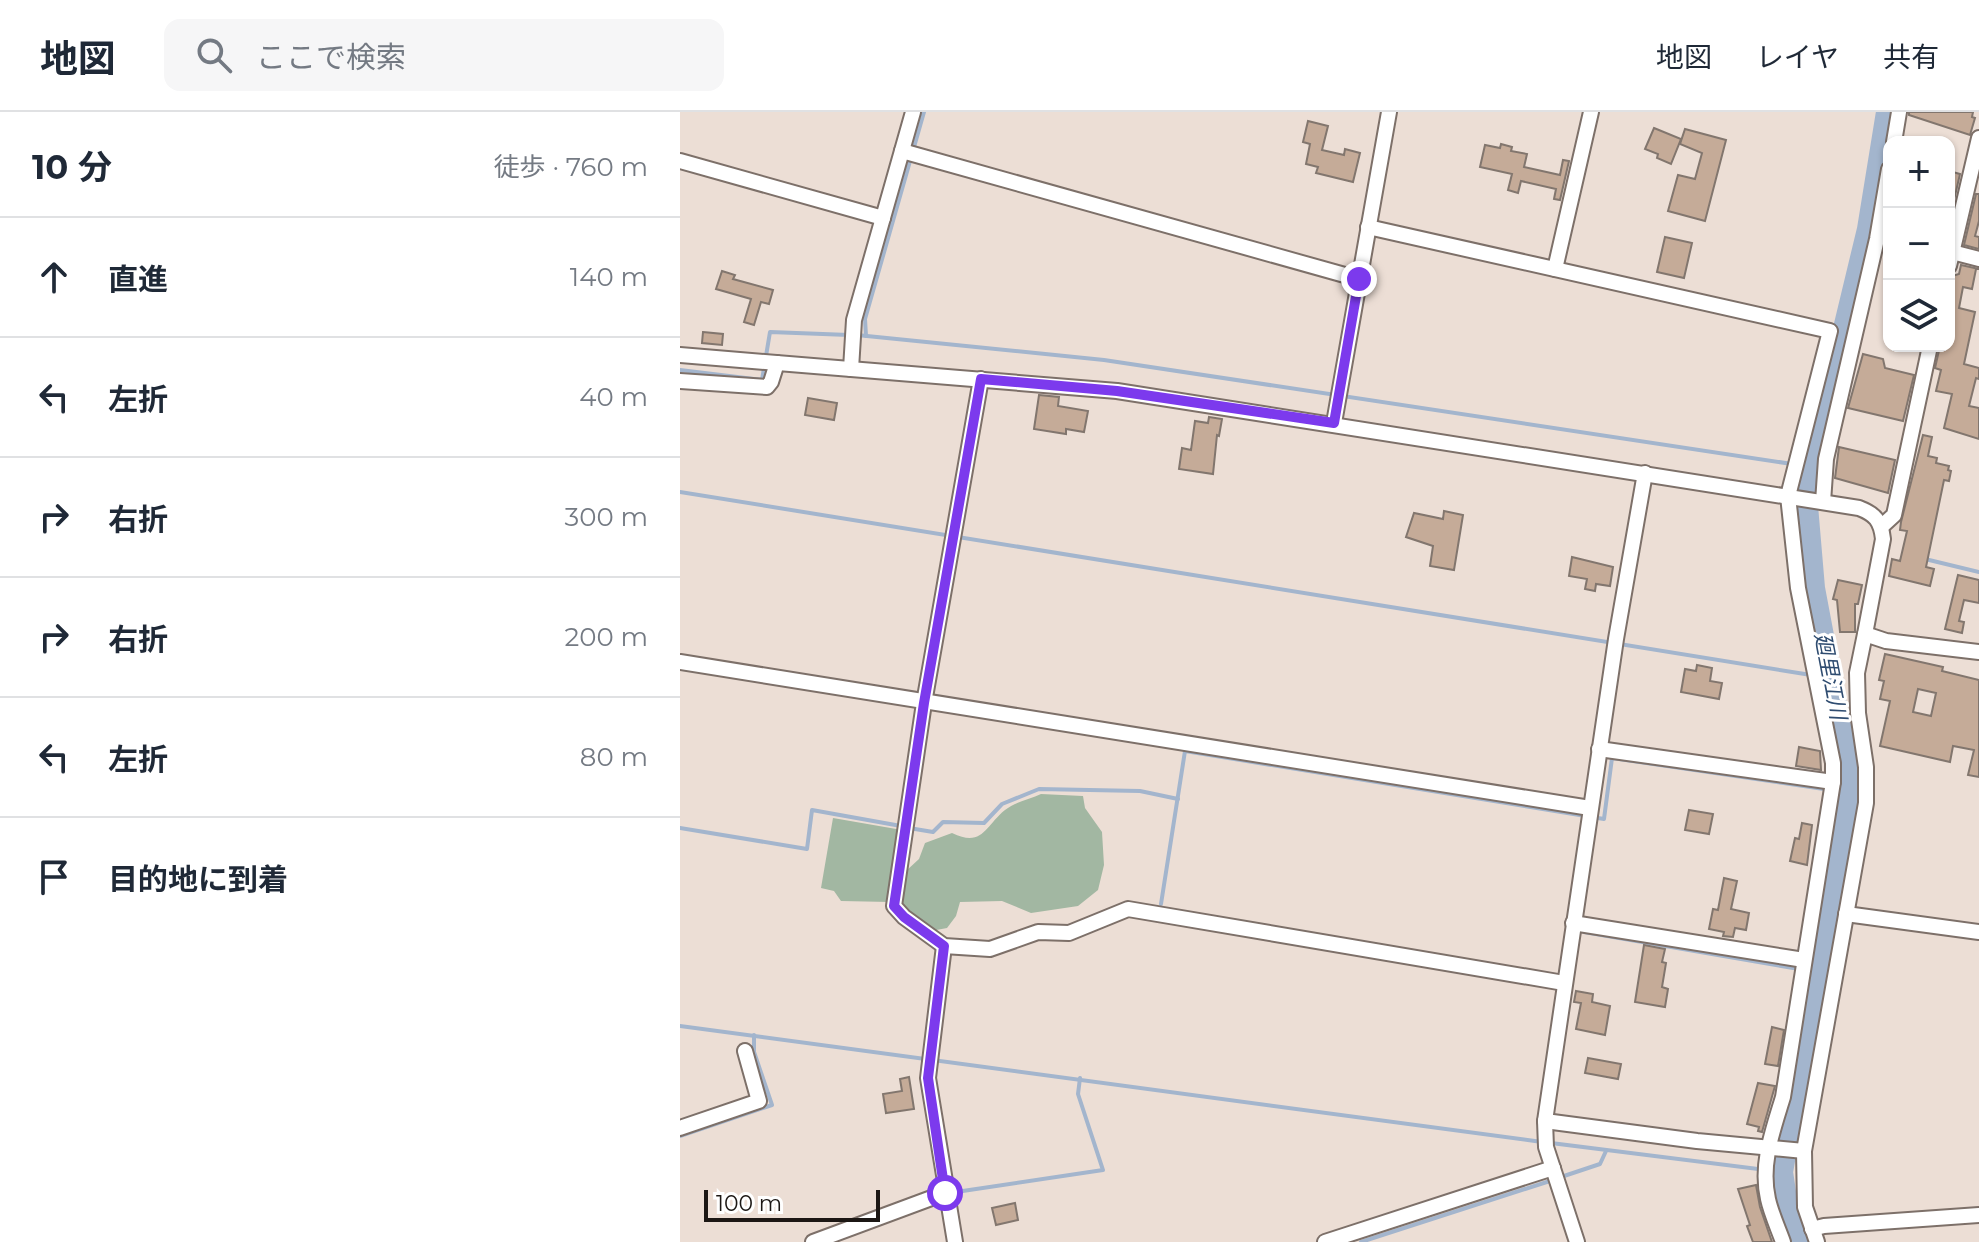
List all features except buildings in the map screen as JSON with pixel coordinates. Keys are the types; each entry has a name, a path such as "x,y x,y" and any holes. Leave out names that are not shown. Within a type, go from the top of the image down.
{"street":[{"path":"851,369 853,334 883,218 909,153 913,112"},
{"path":"1334,423 1389,112"},
{"path":"1555,269 1591,112"},
{"path":"1895,136 1899,112"},
{"path":"1955,242 1979,138"},
{"path":"909,153 1359,279"},
{"path":"680,161 883,218"},
{"path":"1823,502 1826,459 1883,204"},
{"path":"1368,227 1830,331 1788,496 1798,588 1833,763 1833,782 1783,1097 1765,1170 1768,1201 1783,1242"},
{"path":"1955,259 1979,259"},
{"path":"1882,526 1894,515 1929,352"},
{"path":"680,355 1117,391 1788,496 1859,508 1871,513 1882,526 1883,539 1857,673 1858,713 1866,767 1866,803 1800,1151 1805,1207 1814,1236 1824,1226 1979,1215"},
{"path":"680,381 767,387 771,382 769,362"},
{"path":"981,379 924,703 894,906 904,917 944,946 990,949 1038,932 1069,933 1128,909 1564,983"},
{"path":"1577,1242 1545,1133 1599,749 1645,473"},
{"path":"1865,634 1886,641 1979,652"},
{"path":"680,662 1590,814"},
{"path":"1599,749 1833,782"},
{"path":"1846,914 1979,932"},
{"path":"1573,923 1803,966"},
{"path":"944,946 928,1058 928,1078 955,1242"},
{"path":"680,1128 759,1101 745,1051"},
{"path":"1545,1133 1771,1146 1800,1151"},
{"path":"1325,1242 1555,1175"},
{"path":"813,1242 945,1193"}],"green space":[{"path":"1041,794 1083,796 1085,808 1102,832 1104,865 1098,890 1078,906 1031,913 1002,901 960,902 956,916 947,928 931,931 909,915 901,902 906,871 919,859 925,843 952,833 977,837 1009,807"},
{"path":"833,818 902,830 890,902 841,901 834,891 821,888"}],"waterway":[{"path":"866,336 865,319 924,112"},
{"name":"廻里江川","path":"1798,1242 1788,1212 1782,1172 1849,792 1849,774 1814,588 1806,494 1808,467 1868,229 1887,112"},
{"path":"680,370 762,380 770,332 849,335"},
{"path":"857,335 1104,360 1792,464"},
{"path":"680,492 1811,675"},
{"path":"1925,559 1979,572"},
{"path":"1819,677 1831,678"},
{"path":"1161,904 1185,751 1604,819 1612,758 1824,789"},
{"path":"909,828 933,832 943,822 984,823 1002,804 1039,789 1140,791 1178,799"},
{"name":"廻里江川","path":"1841,792 1849,792"},
{"path":"680,828 807,849 812,810 901,826"},
{"path":"1584,932 1799,969"},
{"path":"1807,970 1819,972"},
{"path":"680,1026 1542,1142"},
{"path":"680,1136 772,1105 754,1052 754,1035"},
{"path":"956,1192 1103,1170 1078,1094 1080,1078"},
{"path":"1551,1143 1782,1172"},
{"path":"1561,1177 1600,1164 1606,1151"},
{"path":"1361,1242 1553,1180"}],"route":[{"path":"945,1193 928,1078 944,946 894,906 924,703 981,379 1117,391 1334,423 1359,279"}]}
